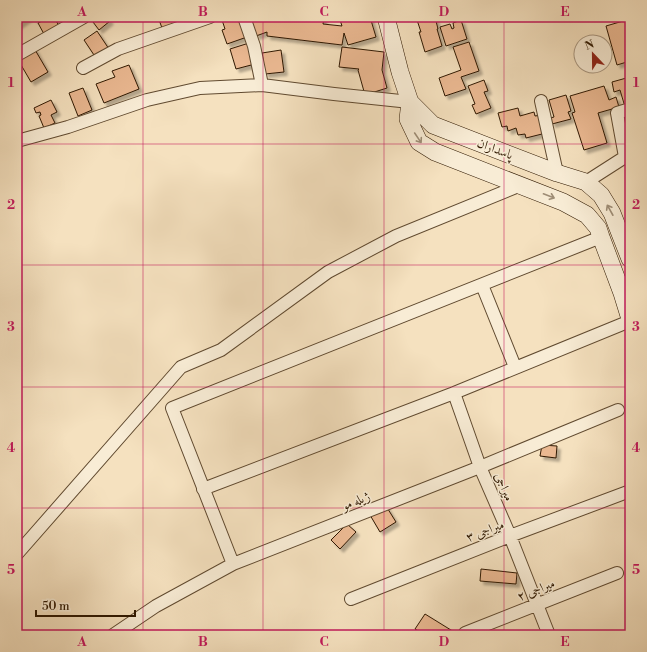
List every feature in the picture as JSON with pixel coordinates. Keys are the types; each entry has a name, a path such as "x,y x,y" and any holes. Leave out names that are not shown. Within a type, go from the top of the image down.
{"main road":[{"name":"پاسداران","path":"386,17 400,72 410,102 433,125 557,173 586,182 601,195 612,213 630,259"},
{"path":"410,102 408,119 419,142 436,152 563,202 587,215 598,228 602,237 630,320"}],"street":[{"path":"17,55 84,17"},
{"path":"83,68 118,49 210,17"},
{"path":"244,17 254,46 262,85"},
{"path":"17,141 147,100 200,88 262,85 410,102"},
{"path":"541,101 557,173"},
{"path":"586,182 628,157 617,113 630,109"},
{"path":"17,554 181,367 221,350 328,272 396,236 521,185"},
{"path":"233,564 172,408 602,237"},
{"path":"482,285 515,367"},
{"path":"203,488 454,393 630,320"},
{"name":"میراجی","path":"454,393 480,467 510,536 548,635"},
{"name":"ژیله مو","path":"113,635 156,606 233,564 480,467 618,410"},
{"name":"میراجی ۳","path":"351,599 510,536 630,491"},
{"name":"میراجی ۲","path":"465,633 617,573"}],"building":[{"path":"17,17 30,17 17,26"},
{"path":"33,17 40,17 35,20"},
{"path":"40,17 54,17 59,26 44,34 38,23 42,21"},
{"path":"107,17 110,21 99,30 90,18"},
{"path":"158,17 177,17 178,22 162,28"},
{"path":"232,17 240,17 247,37 227,44 222,30 225,29 222,20"},
{"path":"250,17 271,17 289,20 289,17 324,17 323,24 342,26 339,17 370,17 376,37 348,45 344,33 342,45 267,36 267,32 256,36"},
{"path":"416,17 435,17 442,46 425,52"},
{"path":"630,19 630,61 617,65 613,51 613,34 608,34 606,26"},
{"path":"461,20 467,39 446,46 440,27 450,24 452,29 454,28 453,23"},
{"path":"97,31 109,49 96,58 84,40"},
{"path":"469,42 479,71 461,77 466,89 445,96 439,78 461,70 453,47"},
{"path":"249,43 255,64 236,69 230,49"},
{"path":"342,47 384,52 382,70 387,88 365,95 359,69 339,67"},
{"path":"34,48 48,72 31,82 17,58"},
{"path":"281,50 284,72 265,74 262,53"},
{"path":"129,65 139,89 104,103 96,84 115,77 112,71"},
{"path":"630,77 630,106 625,107 620,90 614,92 612,82"},
{"path":"484,80 488,91 484,92 491,108 476,114 472,105 475,104 468,86"},
{"path":"604,86 609,100 616,97 619,107 598,113 607,143 584,150 572,113 575,112 570,96"},
{"path":"83,88 92,110 78,116 69,93"},
{"path":"566,95 571,111 568,112 571,119 552,124 550,118 554,117 549,100"},
{"path":"51,100 57,112 51,115 55,123 44,128 39,116 41,115 40,112 36,113 34,108"},
{"path":"518,108 520,116 534,112 535,116 542,115 546,133 526,138 525,134 518,135 516,128 508,131 507,126 502,127 498,113"},
{"path":"542,445 557,446 556,458 540,456"},
{"path":"386,506 396,522 380,532 370,515"},
{"path":"347,524 356,532 340,549 331,540"},
{"path":"481,569 517,573 516,584 480,581"},
{"path":"425,614 459,635 425,635 415,629"}]}
